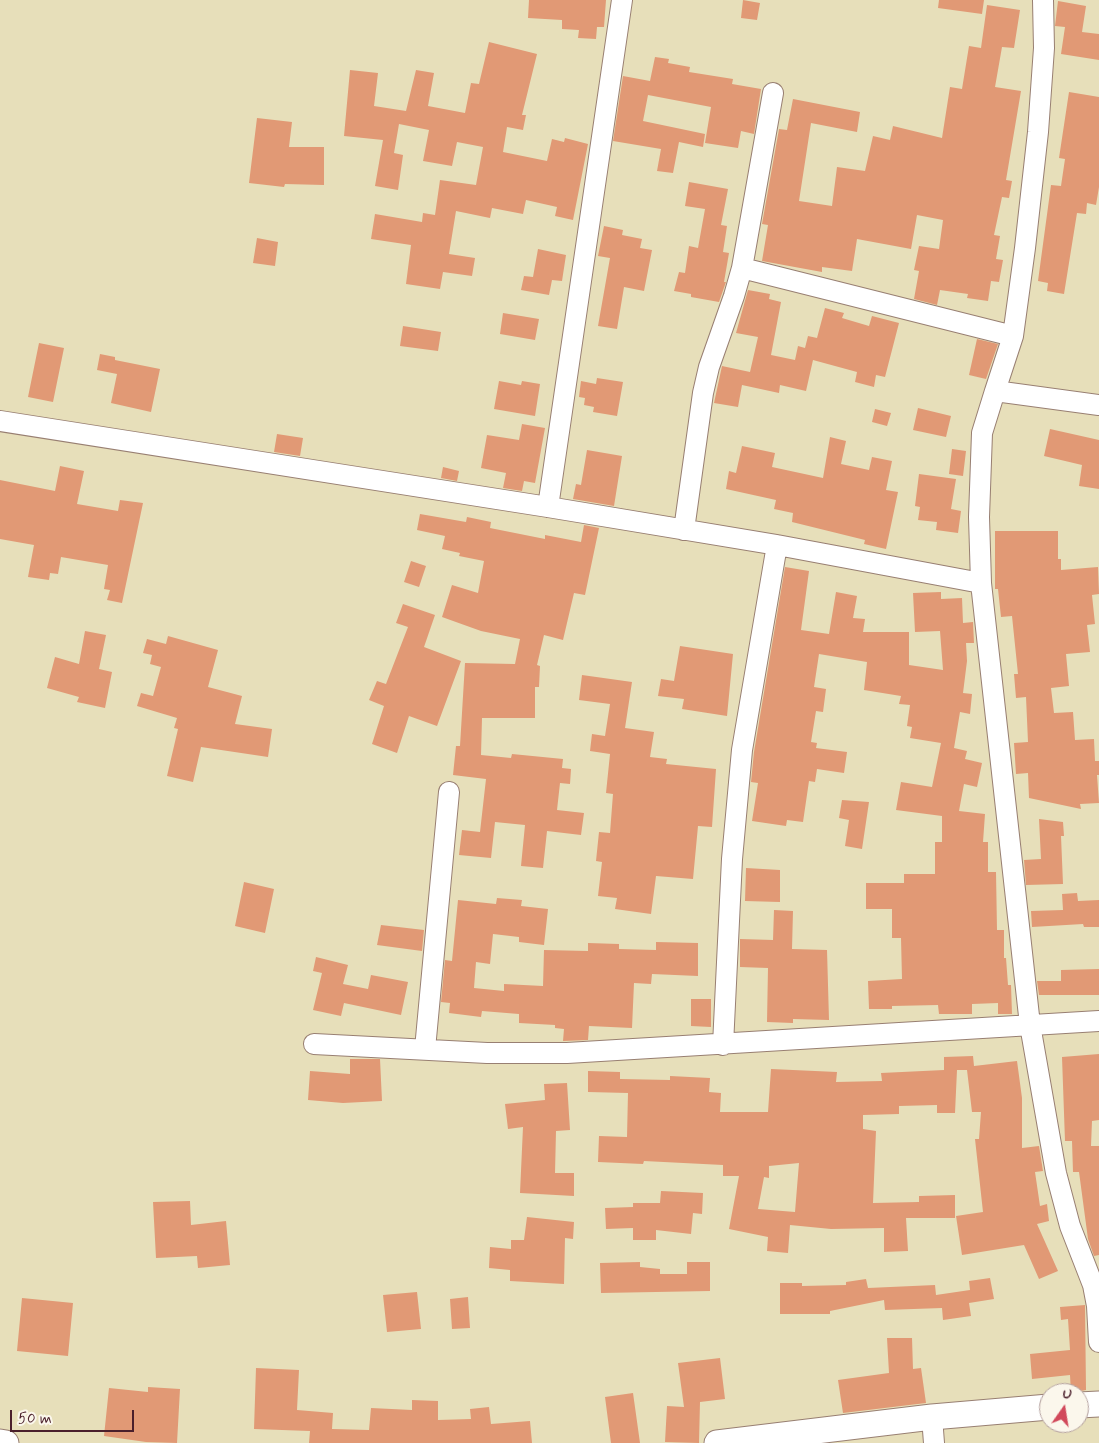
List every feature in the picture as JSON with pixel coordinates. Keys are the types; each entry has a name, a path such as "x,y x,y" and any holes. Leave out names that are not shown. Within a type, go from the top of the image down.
{"street":[{"path":"548,507 622,0"},
{"path":"1043,0 1044,48 1038,132 1013,336 982,433 980,455 981,582 1030,1025 1060,1191 1070,1226 1093,1285 1097,1306 1099,1342"},
{"path":"684,530 705,385 742,268 773,93"},
{"path":"742,268 1013,336"},
{"path":"995,391 1099,405"},
{"path":"0,422 548,507 777,545 981,582"},
{"path":"723,1046 732,859 742,750 777,545"},
{"path":"425,1049 449,792"},
{"path":"314,1044 567,1053 723,1046 1099,1021"},
{"path":"717,1443 811,1438 932,1417 1039,1408"},
{"path":"932,1417 934,1443"},
{"path":"0,1442 6,1443"}],"building":[{"path":"529,0 606,0 604,27 597,27 596,39 578,38 579,30 562,29 562,20 528,18"},
{"path":"743,0 760,3 757,20 741,18"},
{"path":"939,0 984,0 982,14 938,8"},
{"path":"1058,1 1086,6 1082,32 1099,34 1099,60 1061,54 1065,27 1055,26"},
{"path":"987,5 1020,10 1014,48 1002,47 995,87 1021,91 1006,180 1012,181 1009,198 1002,197 994,235 1000,236 996,259 1003,260 999,282 991,281 988,301 967,298 968,294 940,290 937,305 914,299 919,271 914,270 919,246 939,249 943,220 917,215 911,249 857,239 852,271 822,267 822,272 762,261 768,225 762,224 779,129 787,130 793,99 860,112 857,132 811,123 799,201 832,206 837,167 865,171 873,136 890,140 893,126 942,138 950,87 962,89 969,46 981,48"},
{"path":"489,42 537,54 522,115 526,115 523,130 507,127 503,152 547,161 552,139 564,142 565,138 588,144 573,220 555,216 557,207 526,200 523,214 492,208 490,218 456,211 449,254 475,258 472,276 443,272 440,289 406,284 411,245 371,239 375,214 422,222 423,213 435,215 440,180 476,185 483,147 457,142 452,166 423,161 429,130 399,124 394,153 403,155 398,190 375,186 383,140 344,136 350,70 378,73 374,106 406,111 416,70 434,73 428,106 465,113 471,83 479,84"},
{"path":"655,57 669,59 668,63 690,67 689,72 733,79 732,84 761,89 754,134 741,131 738,148 705,143 711,107 648,95 643,121 705,134 703,147 679,142 673,173 657,171 661,149 613,141 623,76 650,81"},
{"path":"1069,92 1099,97 1099,187 1096,205 1087,203 1086,214 1077,213 1064,294 1047,291 1048,283 1038,281 1051,185 1061,186 1065,159 1059,158"},
{"path":"257,118 292,122 289,147 324,147 324,185 285,184 284,187 249,183"},
{"path":"689,182 728,189 721,225 727,226 723,252 729,253 724,282 726,282 719,302 691,297 691,294 674,291 679,272 685,273 689,246 698,248 705,209 685,206"},
{"path":"604,226 623,230 622,235 642,239 640,248 652,250 644,291 624,287 617,329 598,326 610,258 598,256"},
{"path":"257,238 278,242 275,266 253,263"},
{"path":"538,249 566,255 562,281 552,280 549,295 521,290 524,276 533,277"},
{"path":"748,290 770,294 769,299 781,302 771,355 795,360 798,346 805,348 808,336 817,338 825,308 844,313 842,318 869,326 872,316 899,323 885,377 876,375 874,387 855,382 857,372 813,360 806,391 780,385 779,393 742,385 738,407 714,403 722,366 750,372 758,337 736,333"},
{"path":"503,313 539,319 535,340 500,334"},
{"path":"403,326 441,332 438,351 400,346"},
{"path":"977,339 998,344 986,379 969,375"},
{"path":"39,343 64,348 53,402 28,397"},
{"path":"100,354 115,357 115,360 160,369 151,412 111,403 117,374 97,370"},
{"path":"597,378 623,382 617,416 593,412 594,407 584,405 585,398 579,397 581,381 596,384"},
{"path":"499,381 521,385 522,381 540,384 535,416 494,409"},
{"path":"918,408 951,416 946,437 913,430"},
{"path":"875,409 891,413 887,426 872,422"},
{"path":"522,424 545,428 535,483 524,481 522,491 503,488 506,473 481,468 487,435 519,440"},
{"path":"1050,429 1099,440 1099,489 1079,486 1082,465 1044,456"},
{"path":"277,434 303,438 300,456 274,452"},
{"path":"830,437 846,441 841,464 869,470 872,457 892,461 886,490 898,492 886,549 864,544 865,540 792,522 793,513 774,509 776,500 726,489 729,471 736,473 742,446 775,453 772,467 823,478"},
{"path":"952,449 966,451 963,476 949,474"},
{"path":"587,450 622,456 614,506 573,499 576,484 581,485"},
{"path":"60,466 84,471 77,504 118,511 120,500 143,503 122,603 107,600 110,590 104,589 108,565 61,557 58,574 50,573 49,580 28,577 34,545 0,539 0,480 55,491"},
{"path":"443,467 459,471 457,481 441,478"},
{"path":"919,474 956,479 951,509 961,511 958,533 936,530 937,522 918,520 920,507 915,506"},
{"path":"420,514 466,522 467,517 491,522 490,528 545,539 545,535 581,542 584,525 599,528 585,595 574,593 563,640 544,635 537,665 540,666 539,687 535,687 535,718 482,718 481,755 511,758 512,754 563,759 562,768 571,769 570,784 560,783 557,810 584,813 581,835 547,831 543,868 521,866 525,825 495,822 491,858 459,855 462,830 480,832 486,779 453,775 456,746 460,746 465,663 515,664 520,639 481,631 442,617 452,585 478,593 484,561 459,556 460,553 442,549 445,536 417,530"},
{"path":"995,531 1058,531 1058,559 1061,559 1061,570 1098,567 1099,594 1092,595 1095,624 1087,625 1090,652 1066,654 1069,686 1051,688 1054,713 1073,712 1075,740 1094,739 1095,761 1099,761 1099,775 1097,775 1099,803 1080,804 1081,809 1029,798 1028,773 1016,774 1014,743 1028,742 1026,697 1016,698 1014,674 1018,674 1012,616 1001,617 998,589 995,589"},
{"path":"411,561 426,566 419,587 404,582"},
{"path":"785,567 809,571 801,630 829,634 836,592 857,596 853,618 865,619 863,632 909,632 909,665 943,670 940,631 915,632 913,593 941,592 941,599 962,598 963,623 973,622 974,643 966,643 967,661 963,693 972,694 970,714 960,712 954,748 967,751 965,759 982,763 977,787 964,784 959,811 985,814 983,842 988,842 988,872 996,872 997,930 1004,930 1004,958 1006,958 1008,985 1011,985 1012,1014 998,1014 998,1003 972,1004 972,1014 939,1014 938,1005 892,1006 892,1009 869,1009 868,981 902,979 901,938 892,938 892,909 866,909 866,883 904,883 904,874 935,874 935,842 942,842 942,816 896,810 901,782 932,787 941,743 910,738 912,727 907,726 910,705 899,704 901,696 864,690 867,662 819,654 814,687 826,689 823,712 816,711 811,742 817,743 816,748 847,752 844,773 817,769 815,782 809,781 803,822 787,820 786,826 752,821 758,783 751,782 754,752"},
{"path":"403,604 435,615 424,647 461,661 437,726 409,716 397,753 372,744 384,706 369,700 377,681 386,684 408,627 396,623"},
{"path":"85,631 106,635 99,669 112,672 105,708 77,702 79,697 47,688 55,657 79,664"},
{"path":"168,636 218,650 208,687 242,696 235,724 272,729 268,757 201,747 193,782 167,776 178,729 174,728 177,718 137,706 141,693 153,696 161,667 150,664 152,655 143,653 147,639 166,644"},
{"path":"680,646 733,654 727,716 682,709 684,699 658,696 661,679 674,681"},
{"path":"582,675 632,682 625,728 654,732 650,757 667,759 666,764 716,769 712,827 698,826 693,879 656,876 651,914 615,909 617,898 598,896 602,862 596,861 599,832 610,833 613,794 606,793 610,754 590,751 592,734 605,736 610,704 579,700"},
{"path":"842,800 869,802 862,849 845,846 849,820 839,818"},
{"path":"1039,819 1063,822 1064,836 1061,836 1063,884 1026,885 1024,860 1041,859"},
{"path":"746,868 780,870 780,902 745,901"},
{"path":"244,882 274,889 265,933 235,926"},
{"path":"1077,893 1078,901 1099,900 1099,927 1084,927 1083,924 1032,927 1031,911 1063,910 1062,894"},
{"path":"497,898 522,900 521,906 548,909 544,945 519,942 519,937 493,934 490,964 476,962 474,988 504,991 504,984 543,986 544,950 588,951 588,943 619,944 619,949 656,950 656,942 698,943 698,976 652,974 651,984 634,983 632,1028 589,1026 588,1040 563,1041 564,1029 555,1028 555,1025 519,1023 519,1014 482,1011 481,1017 449,1013 450,1003 441,1002 445,960 452,961 458,900 496,904"},
{"path":"774,910 793,911 792,949 827,950 829,1020 793,1019 793,1023 767,1022 768,968 740,967 740,939 773,940"},
{"path":"381,925 424,930 422,951 377,945"},
{"path":"316,957 348,965 343,984 368,989 371,975 408,982 401,1015 344,1003 341,1016 313,1010 322,973 313,971"},
{"path":"1099,969 1099,995 1039,995 1037,981 1061,981 1061,970"},
{"path":"691,999 711,999 711,1027 691,1026"},
{"path":"1099,1054 1099,1120 1092,1121 1091,1146 1099,1146 1099,1255 1094,1256 1088,1239 1079,1172 1073,1172 1072,1141 1065,1141 1062,1057"},
{"path":"973,1056 974,1066 1017,1061 1022,1098 1022,1148 1039,1146 1043,1171 1035,1172 1040,1206 1047,1204 1049,1221 1037,1224 1058,1271 1039,1279 1024,1245 962,1255 956,1216 983,1212 975,1139 979,1139 981,1112 972,1112 967,1070 957,1070 955,1113 937,1113 937,1105 899,1106 899,1114 863,1115 863,1129 876,1131 873,1203 919,1202 919,1196 955,1195 955,1218 906,1218 908,1251 884,1252 884,1228 831,1229 790,1225 788,1253 767,1251 768,1237 729,1229 739,1176 723,1176 723,1165 644,1161 643,1164 598,1162 599,1136 627,1137 628,1093 588,1092 588,1071 620,1072 620,1079 670,1080 670,1076 710,1078 709,1092 721,1093 720,1112 768,1112 771,1069 837,1072 836,1082 882,1081 881,1073 944,1070 944,1057","holes":["799,1163 795,1212 758,1209 764,1177 769,1178 769,1166"]},
{"path":"350,1059 380,1059 382,1101 343,1103 308,1100 310,1071 350,1074"},
{"path":"567,1083 570,1130 556,1131 555,1173 574,1173 574,1196 520,1193 523,1127 508,1129 505,1104 545,1100 544,1084"},
{"path":"661,1191 703,1193 702,1214 693,1213 691,1234 656,1230 656,1240 633,1240 633,1228 606,1229 605,1208 633,1207 633,1203 660,1203"},
{"path":"190,1201 191,1225 226,1221 230,1265 198,1268 197,1256 156,1258 153,1202"},
{"path":"527,1217 574,1222 573,1239 565,1238 564,1284 510,1281 510,1270 489,1268 490,1247 511,1249 511,1240 524,1240"},
{"path":"640,1262 640,1267 660,1269 660,1274 687,1274 687,1262 710,1262 710,1291 601,1293 600,1263"},
{"path":"990,1278 994,1299 969,1303 971,1316 943,1320 942,1308 885,1310 884,1300 830,1311 830,1314 780,1314 780,1283 802,1283 802,1286 846,1285 846,1282 866,1279 868,1288 935,1285 936,1295 970,1290 969,1281"},
{"path":"417,1292 421,1329 387,1332 383,1295"},
{"path":"468,1297 470,1328 452,1329 450,1299"},
{"path":"22,1298 73,1303 68,1356 17,1351"},
{"path":"1085,1305 1086,1383 1070,1383 1070,1375 1032,1379 1030,1354 1070,1350 1068,1319 1061,1320 1060,1307"},
{"path":"887,1338 912,1338 913,1369 921,1368 926,1403 843,1413 838,1380 889,1373"},
{"path":"720,1358 725,1399 700,1402 699,1443 665,1442 667,1406 684,1407 678,1363"},
{"path":"256,1368 299,1370 297,1410 333,1413 332,1429 369,1430 371,1408 412,1410 412,1400 438,1401 438,1420 471,1419 470,1409 489,1407 491,1424 530,1421 532,1443 309,1443 310,1431 254,1429"},
{"path":"148,1387 180,1389 177,1443 146,1442 104,1436 109,1388 148,1392"},
{"path":"633,1393 640,1443 611,1443 605,1397"}]}
